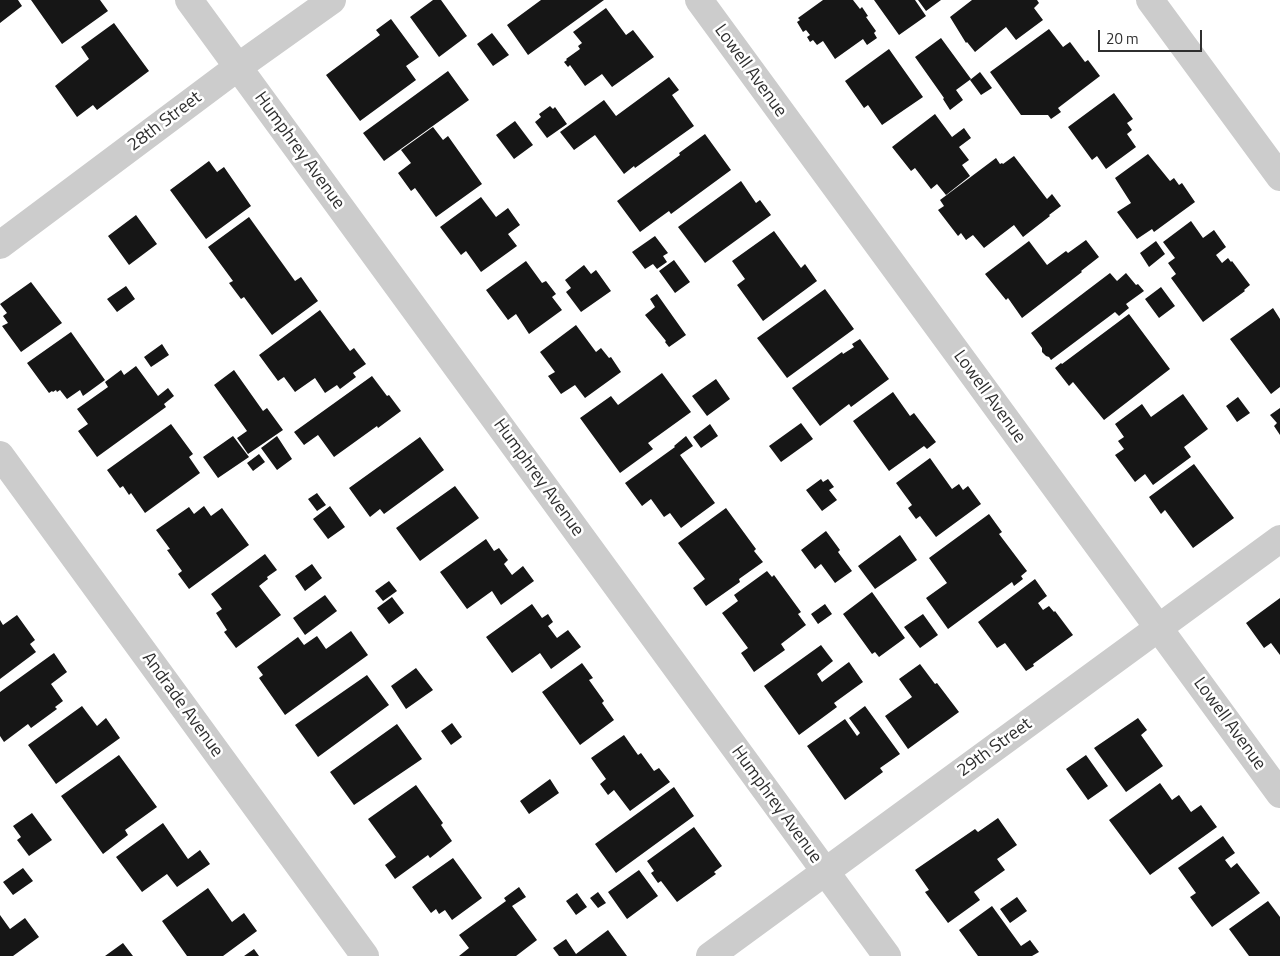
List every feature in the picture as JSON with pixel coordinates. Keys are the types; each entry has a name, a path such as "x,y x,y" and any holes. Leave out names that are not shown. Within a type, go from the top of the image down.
{"street":[{"name":"Humphrey Avenue","path":"189,0 887,956"},
{"name":"28th Street","path":"0,245 238,67 332,0"},
{"name":"Lowell Avenue","path":"699,0 1280,794"},
{"path":"1150,0 1280,177"},
{"name":"Andrade Avenue","path":"0,455 365,956"},
{"name":"29th Street","path":"710,956 1280,539"}],"building":[{"path":"0,0 18,0 22,6 0,23"},
{"path":"31,0 100,0 108,11 62,44"},
{"path":"433,0 441,0 467,36 439,57 410,17"},
{"path":"541,0 604,0 528,55 507,25"},
{"path":"823,0 853,0 860,9 862,7 868,16 866,17 876,31 874,33 877,38 867,45 863,39 835,59 823,41 817,45 813,40 810,42 807,37 810,35 806,30 803,32 797,22 800,20 798,18"},
{"path":"874,0 915,0 926,16 899,35"},
{"path":"918,0 941,0 926,11"},
{"path":"972,0 1037,0 1039,3 1034,8 1043,20 1016,40 1006,27 975,52 966,43 950,17"},
{"path":"606,8 626,35 633,30 654,57 612,87 602,74 585,86 570,65 568,67 564,62 580,49 578,46 582,43 573,32"},
{"path":"391,19 419,57 406,66 416,80 360,121 326,75 380,35 376,30"},
{"path":"114,23 149,71 97,110 93,105 77,117 55,86 89,59 81,47"},
{"path":"1049,29 1063,47 1070,42 1085,62 1088,60 1100,76 1058,108 1061,112 1051,119 1048,115 1021,115 990,72"},
{"path":"492,33 509,55 493,66 477,44"},
{"path":"941,38 971,79 956,90 963,100 950,110 944,98 915,57"},
{"path":"889,49 923,97 882,125 868,105 864,108 845,81"},
{"path":"448,71 469,100 384,161 363,133"},
{"path":"980,72 992,88 981,95 970,80"},
{"path":"669,77 679,90 672,95 694,126 624,174 595,135 574,150 560,132 604,100 616,116"},
{"path":"1114,93 1133,119 1127,123 1132,130 1127,134 1136,147 1106,169 1097,156 1092,160 1068,127"},
{"path":"550,106 553,109 555,107 567,124 547,138 535,122 541,117 539,114"},
{"path":"935,114 952,137 964,128 971,138 959,147 969,160 962,165 970,176 946,195 937,184 931,189 915,168 911,171 892,147"},
{"path":"515,121 533,145 514,159 496,135"},
{"path":"433,127 443,140 448,136 482,184 436,217 415,188 411,191 398,173 411,163 401,150"},
{"path":"705,134 731,170 671,214 669,211 640,232 617,201 680,155 679,153"},
{"path":"1148,154 1170,181 1174,178 1179,185 1182,183 1195,202 1154,232 1152,229 1137,239 1117,212 1131,203 1115,178"},
{"path":"1014,156 1047,199 1052,194 1061,206 1023,237 1014,225 984,248 973,235 966,240 961,233 958,236 938,210 944,206 940,200 996,158 1000,164 1003,164"},
{"path":"209,161 217,172 224,167 251,206 206,239 170,190"},
{"path":"741,181 756,203 760,200 771,215 705,263 678,227"},
{"path":"481,197 496,217 508,208 520,225 508,234 517,246 481,272 466,251 461,255 440,227"},
{"path":"136,215 157,244 129,265 108,236"},
{"path":"249,217 295,281 301,277 318,301 272,335 244,297 241,299 229,283 233,281 208,247"},
{"path":"1191,221 1203,238 1214,230 1226,247 1216,255 1222,263 1228,258 1232,261 1250,285 1245,291 1203,322 1171,278 1176,274 1168,263 1175,258 1163,242"},
{"path":"774,231 801,268 805,264 817,281 763,321 737,285 745,279 732,261"},
{"path":"655,236 668,253 663,256 667,262 657,269 653,264 645,269 632,252"},
{"path":"1086,240 1099,257 1022,318 1008,298 1006,300 985,274 1029,241 1047,265 1066,251 1068,253"},
{"path":"1156,241 1165,254 1149,267 1140,253"},
{"path":"674,260 690,282 675,293 659,271"},
{"path":"526,261 542,283 546,281 556,294 552,297 562,310 529,334 516,314 508,320 486,290"},
{"path":"584,265 591,274 596,270 611,291 581,312 566,292 571,288 565,280"},
{"path":"1110,273 1117,281 1126,273 1144,291 1126,304 1129,308 1119,316 1115,312 1051,360 1042,352 1042,348 1031,333"},
{"path":"31,282 62,323 21,352 2,326 8,323 3,316 7,313 0,304"},
{"path":"126,286 135,299 117,312 107,299"},
{"path":"1161,287 1175,306 1159,318 1145,299"},
{"path":"825,289 854,329 787,378 757,338"},
{"path":"657,294 686,335 669,347 645,315 655,307 650,299"},
{"path":"1273,308 1280,319 1280,387 1271,394 1230,339"},
{"path":"320,310 350,351 354,348 366,364 353,373 356,377 340,389 337,385 325,393 315,378 295,392 284,377 278,381 259,355"},
{"path":"1129,314 1170,369 1104,420 1073,382 1069,386 1055,368"},
{"path":"576,325 596,352 601,348 609,358 611,357 621,372 585,398 575,385 561,394 548,376 555,372 540,352"},
{"path":"71,332 105,380 83,396 80,390 67,399 60,390 49,393 27,363"},
{"path":"860,339 889,379 851,407 849,404 820,426 792,388 842,352 843,354 854,347 852,344"},
{"path":"162,344 169,355 151,367 144,357"},
{"path":"136,366 158,396 168,388 174,396 164,404 166,407 97,457 78,431 88,424 77,409 108,387 105,382 121,370 124,375"},
{"path":"234,370 263,411 267,408 283,430 248,454 237,438 247,431 214,385"},
{"path":"662,373 691,412 648,443 653,449 620,473 580,418 611,396 618,405"},
{"path":"372,376 401,411 334,457 318,435 304,445 294,432"},
{"path":"716,379 730,399 707,416 692,396"},
{"path":"893,392 910,416 914,413 936,442 927,449 924,446 889,471 853,421"},
{"path":"1183,394 1208,429 1184,447 1191,457 1153,485 1145,474 1135,482 1115,455 1124,449 1118,441 1124,437 1115,424 1142,404 1151,417"},
{"path":"1238,397 1250,413 1237,422 1226,406"},
{"path":"1280,408 1280,435 1274,426 1277,423 1270,415"},
{"path":"801,423 813,439 781,462 769,446"},
{"path":"171,424 193,454 189,457 200,473 145,513 131,493 129,495 123,486 120,488 107,470"},
{"path":"710,424 718,436 701,448 693,437"},
{"path":"233,436 249,457 218,478 203,457"},
{"path":"277,436 292,459 277,470 261,448"},
{"path":"686,436 693,446 680,455 715,503 681,528 670,513 664,517 651,499 642,506 625,483 675,447"},
{"path":"420,437 444,470 384,514 380,509 370,517 349,488"},
{"path":"259,454 265,462 253,471 247,463"},
{"path":"930,458 952,489 959,484 963,490 968,486 981,504 936,537 920,516 916,519 908,508 912,505 896,483"},
{"path":"1194,464 1234,518 1193,548 1165,510 1161,514 1149,497"},
{"path":"821,479 823,482 828,479 834,487 829,490 837,500 822,511 806,490"},
{"path":"455,486 479,518 420,561 396,528"},
{"path":"317,493 326,505 317,511 308,499"},
{"path":"204,506 211,516 222,508 249,545 189,589 178,574 182,571 167,550 170,549 156,530 189,507 194,514"},
{"path":"330,506 345,527 328,539 313,519"},
{"path":"726,508 756,549 754,551 763,562 739,579 740,582 706,606 693,588 705,579 678,543"},
{"path":"989,514 1002,532 999,534 1027,571 1021,576 1023,579 1014,586 1012,582 948,629 926,598 947,583 929,558"},
{"path":"826,531 852,571 835,583 821,564 815,569 801,550"},
{"path":"900,535 917,560 875,589 858,566"},
{"path":"486,539 494,551 499,548 508,560 504,564 512,575 523,566 534,581 501,605 492,591 467,609 440,572"},
{"path":"265,554 277,570 259,586 281,615 236,648 224,632 227,630 216,613 222,609 211,594"},
{"path":"312,564 322,578 305,591 295,576"},
{"path":"767,571 772,577 774,575 801,612 798,614 806,625 781,644 785,650 754,672 741,653 748,648 722,613 738,601 734,595"},
{"path":"1035,579 1047,596 1038,603 1043,610 1049,606 1055,611 1073,635 1026,671 1005,643 997,648 978,622"},
{"path":"389,581 397,591 383,601 375,591"},
{"path":"872,592 905,638 879,657 875,652 872,654 843,614"},
{"path":"325,595 337,611 305,635 293,618"},
{"path":"392,597 404,613 389,624 377,608"},
{"path":"1280,598 1280,655 1271,643 1264,648 1246,623"},
{"path":"532,604 542,618 548,614 553,622 548,626 557,638 568,630 581,647 551,669 540,653 512,673 486,637"},
{"path":"825,604 832,614 818,624 811,614"},
{"path":"923,614 938,635 920,648 904,627"},
{"path":"17,615 35,640 30,644 36,652 0,679 0,620 3,625"},
{"path":"351,631 368,655 285,715 259,678 263,675 257,667 298,637 304,645 317,636 326,649"},
{"path":"821,645 833,661 817,674 822,682 849,662 863,682 834,703 837,707 799,735 764,686"},
{"path":"54,653 67,672 51,684 63,701 55,707 57,709 31,728 28,724 4,742 0,736 0,692"},
{"path":"582,663 593,678 589,680 604,701 602,703 614,720 580,745 542,692"},
{"path":"920,664 959,712 908,749 885,716 912,697 899,679"},
{"path":"416,668 433,690 406,709 391,686"},
{"path":"367,675 389,705 318,757 295,725"},
{"path":"82,706 97,726 106,718 120,738 56,784 28,745"},
{"path":"865,706 900,754 880,768 883,772 845,800 807,746 845,719 857,736 860,733 849,718"},
{"path":"1138,718 1147,730 1141,735 1163,766 1126,792 1094,748"},
{"path":"452,723 462,737 451,745 441,731"},
{"path":"397,724 422,759 354,805 330,772"},
{"path":"624,735 638,755 641,753 654,771 659,768 670,782 630,811 614,790 608,795 600,784 606,779 591,758"},
{"path":"119,755 157,807 125,830 128,835 103,854 61,796"},
{"path":"1086,755 1108,786 1088,800 1066,769"},
{"path":"550,779 559,793 529,814 520,801"},
{"path":"1160,783 1172,800 1179,795 1191,812 1201,805 1217,827 1150,875 1109,820"},
{"path":"416,785 443,823 441,825 452,841 430,858 428,855 395,879 385,865 396,857 368,819"},
{"path":"674,787 694,816 616,873 595,844"},
{"path":"32,813 52,840 29,856 17,840 21,837 13,826"},
{"path":"998,818 1017,845 997,859 1005,870 974,892 980,900 948,923 925,892 929,890 915,870 975,829 978,832"},
{"path":"163,823 188,859 200,850 210,864 177,887 167,874 142,892 116,857"},
{"path":"694,827 722,866 714,872 716,874 677,902 661,881 658,883 651,873 654,871 647,861"},
{"path":"1223,836 1235,853 1225,860 1231,868 1237,863 1260,893 1212,927 1190,897 1196,893 1178,868"},
{"path":"453,858 482,898 452,920 445,910 439,914 436,909 431,913 412,887"},
{"path":"23,868 33,881 13,895 3,882"},
{"path":"639,870 658,896 627,919 608,892"},
{"path":"519,887 526,897 512,906 537,940 516,956 459,956 469,948 459,935 506,901 504,898"},
{"path":"208,888 232,922 244,913 257,931 223,956 187,956 162,921"},
{"path":"598,892 606,903 598,908 590,898"},
{"path":"577,893 587,907 576,915 566,901"},
{"path":"1017,897 1027,911 1010,923 1000,909"},
{"path":"1268,901 1280,917 1280,956 1249,956 1229,929"},
{"path":"992,906 1021,946 1030,940 1039,952 1032,956 978,956 959,930"},
{"path":"0,915 10,929 25,918 39,937 13,956 0,956"},
{"path":"608,930 627,956 559,956 553,948 566,939 576,954"},
{"path":"123,943 133,956 105,956"},
{"path":"254,949 259,956 244,956"}]}
